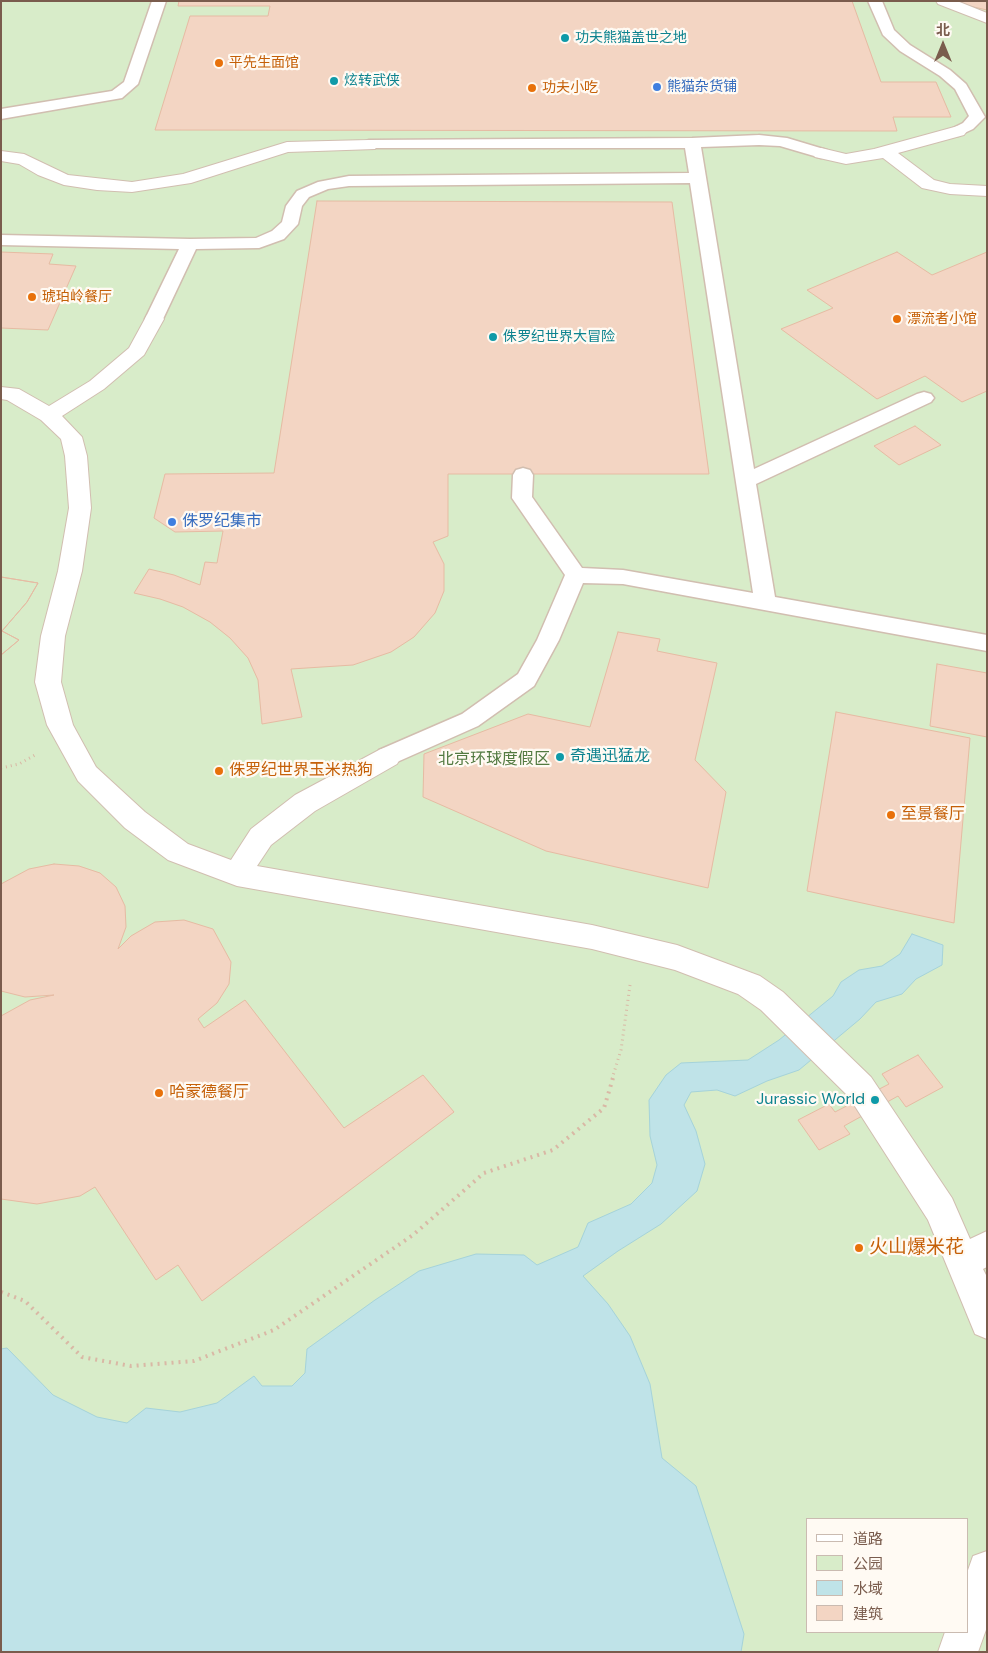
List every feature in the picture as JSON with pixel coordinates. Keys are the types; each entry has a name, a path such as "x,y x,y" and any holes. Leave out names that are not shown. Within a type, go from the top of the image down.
{"street":[{"path":"943,1 987,18"},
{"path":"821,153 846,158 885,152 903,144 958,131"},
{"path":"1,156 24,159 64,180 97,186 132,187 185,179 287,147 369,144"},
{"path":"885,152 908,171 928,184 950,189 987,191"},
{"path":"48,415 97,385 137,351 154,319"},
{"path":"1,393 12,394 48,415 71,437 76,456 80,508 70,571 53,636 48,682 60,725 87,774 135,820 178,852 238,874 592,937 677,958 749,984 772,1001 860,1087 940,1209 977,1270 987,1322"},
{"path":"238,874 261,837 305,803 388,757"},
{"path":"968,1624 987,1570"},
{"path":"958,1652 965,1633"}],"lane":[{"path":"1,114 117,95 131,84 159,1"},
{"path":"875,1 888,32 905,48 945,72 962,87 977,117 968,126 958,131"},
{"path":"369,144 692,143 760,140 781,141 821,153"},
{"path":"692,143 765,603"},
{"path":"1,240 190,244 259,243 278,236 290,224 294,206 303,194 324,185 349,181 698,178"},
{"path":"154,319 190,244"},
{"path":"746,481 924,398"},
{"path":"523,475 522,498 559,548 576,575"},
{"path":"576,575 623,577 987,643"},
{"path":"388,757 470,720 526,680 548,640 576,575"}],"path":[{"path":"1,1292 25,1300 82,1357 131,1366 194,1361 274,1330 413,1235 484,1173 553,1150 604,1108 621,1050 634,947"}],"green space":[{"name":"北京环球度假区","path":"1,1 987,1 987,1652 1,1652"}],"water":[{"path":"912,934 943,945 942,965 916,979 902,994 876,1002 860,1019 799,1070 767,1081 735,1096 717,1090 691,1092 684,1105 696,1131 705,1164 697,1191 661,1224 583,1276 608,1304 630,1336 650,1384 662,1458 696,1486 744,1634 741,1652 1,1652 1,1349 7,1348 53,1395 97,1417 127,1423 146,1408 180,1412 217,1403 254,1376 262,1386 292,1386 305,1373 307,1349 419,1271 476,1254 524,1255 537,1265 578,1247 588,1223 631,1204 652,1183 657,1165 650,1136 649,1100 666,1075 681,1063 748,1060 779,1040 833,996 841,982 859,970 882,966 900,954"}],"building":[{"path":"179,1 852,1 881,82 936,82 951,117 893,117 897,131 155,130 190,16 268,16 270,6 178,6"},
{"path":"954,1 987,1 987,10 960,4"},
{"name":"侏罗纪世界大冒险","path":"317,201 672,202 709,474 448,474 448,536 433,542 444,564 444,591 435,613 414,637 391,652 353,665 291,669 302,717 262,724 258,680 248,658 230,638 210,622 183,607 134,593 149,569 174,575 200,585 205,562 217,563 223,531 175,532 154,518 165,474 274,473"},
{"name":"琥珀岭餐厅","path":"1,252 53,254 49,264 76,266 48,330 1,328"},
{"name":"漂流者小馆","path":"897,252 932,275 987,252 987,391 962,402 925,376 877,399 781,329 833,308 807,290"},
{"path":"915,426 941,445 899,465 874,446"},
{"path":"1,577 38,583 27,602 2,631 19,640 1,655"},
{"path":"1,577 38,583 27,602 2,631 19,640 1,655"},
{"name":"奇遇迅猛龙","path":"618,632 660,639 657,651 717,663 695,760 726,792 708,888 546,851 423,797 424,754 528,714 590,727"},
{"path":"937,664 987,673 987,737 930,726"},
{"name":"至景餐厅","path":"836,712 970,738 954,923 807,891"},
{"name":"哈蒙德餐厅","path":"54,864 79,866 100,873 116,887 125,906 126,927 118,949 131,936 155,922 184,920 213,929 231,962 229,984 217,1003 198,1019 204,1028 245,1000 344,1128 423,1075 454,1112 202,1301 178,1265 156,1280 95,1187 80,1196 37,1204 1,1199 1,1016 30,1000 54,995 25,997 1,991 1,884 29,869"},
{"name":"Jurassic World","path":"918,1055 943,1087 906,1107 898,1096 844,1126 850,1134 819,1150 798,1120 829,1104 835,1112 889,1084 882,1074"}],"place":[{"name":"功夫熊猫盖世之地","path":"565,38"},
{"name":"平先生面馆","path":"219,63"},
{"name":"炫转武侠","path":"334,81"},
{"name":"熊猫杂货铺","path":"657,87"},
{"name":"功夫小吃","path":"532,88"},
{"name":"琥珀岭餐厅","path":"32,297"},
{"name":"漂流者小馆","path":"897,319"},
{"name":"侏罗纪世界大冒险","path":"493,337"},
{"name":"侏罗纪集市","path":"172,522"},
{"name":"奇遇迅猛龙","path":"560,757"},
{"name":"侏罗纪世界玉米热狗","path":"219,771"},
{"name":"至景餐厅","path":"891,815"},
{"name":"哈蒙德餐厅","path":"159,1093"},
{"name":"Jurassic World","path":"875,1100"},
{"name":"火山爆米花","path":"859,1248"}]}
